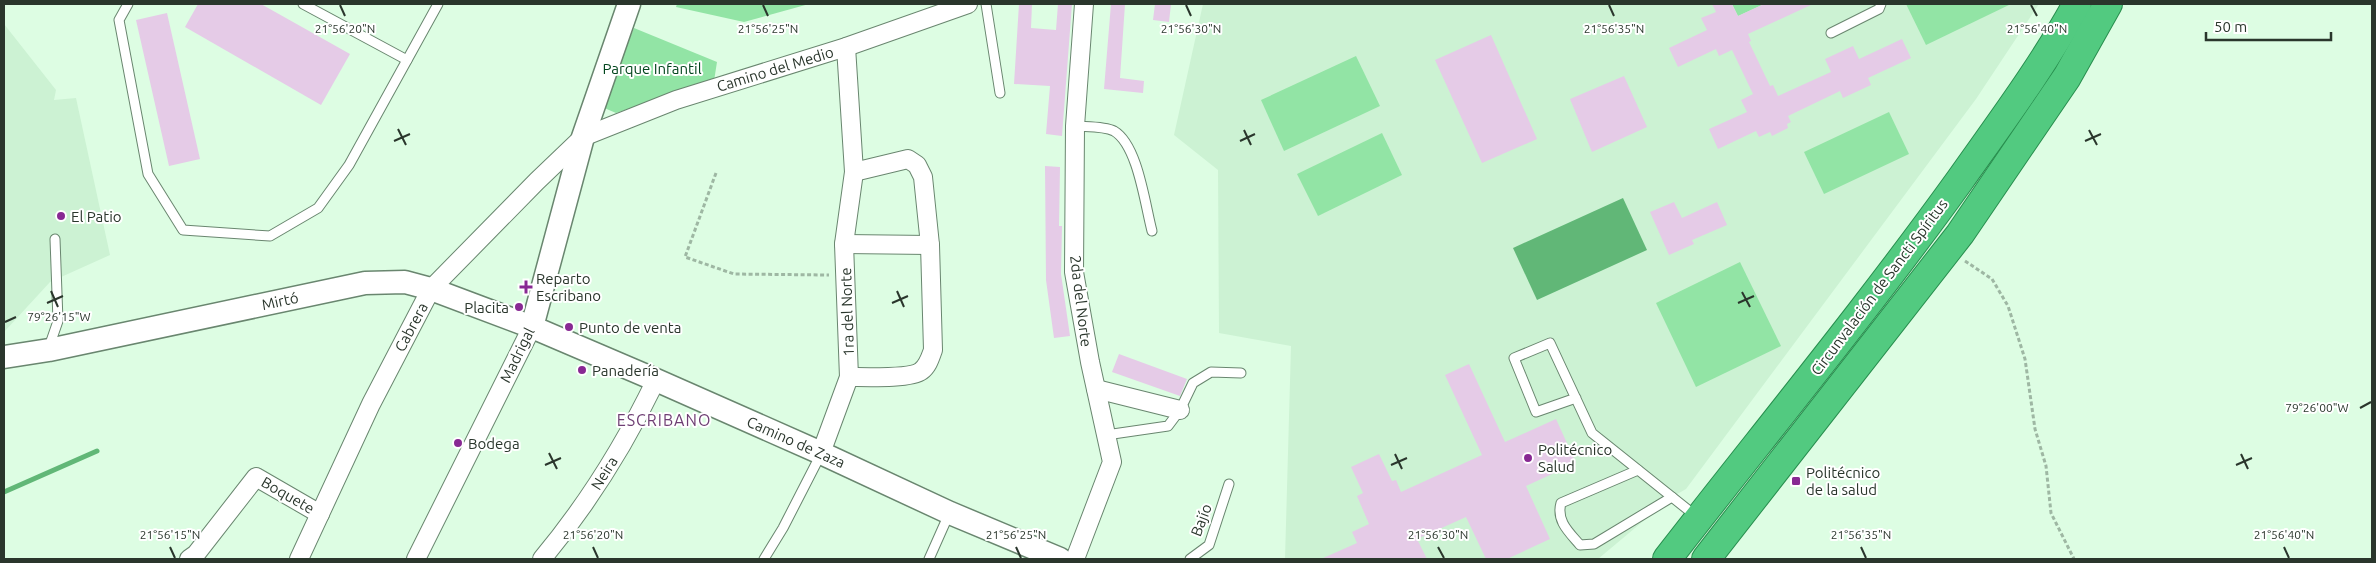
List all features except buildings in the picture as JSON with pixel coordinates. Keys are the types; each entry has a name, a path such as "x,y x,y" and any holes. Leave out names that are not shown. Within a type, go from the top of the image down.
{"highway":[{"name":"Circunvalación de Sancti Spíritus","path":"1667,559 1847,330 1936,212 2054,47 2077,4"},
{"name":"Circunvalación de Sancti Spíritus","path":"1706,559 1948,249 2067,77 2108,4"},
{"path":"1698,519 1723,537"}],"street":[{"name":"Madrigal","path":"416,559 532,328 583,138 629,4"},
{"name":"Camino del Medio","path":"583,138 676,100 846,47 968,4"},
{"name":"2da del Norte","path":"1075,559 1112,462 1096,390 1074,272 1076,126 1084,4"},
{"name":"1ra del Norte","path":"821,453 849,377 844,244 854,172 846,47"},
{"name":"Cabrera","path":"299,559 371,404 431,289 537,181 583,138"},
{"path":"849,377 905,375 920,372 928,364 933,350 930,245 923,177 917,165 908,159 854,172"},
{"path":"844,244 930,245"},
{"name":"Mirtó","path":"10,358 365,283 405,282 431,289 532,328"},
{"name":"Camino de Zaza","path":"532,328 656,380 950,513 1060,559"},
{"name":"Neira","path":"542,559 563,534 608,468 656,380"},
{"path":"1096,390 1180,410"},
{"name":"Boquete","path":"196,557 256,477 320,514"}],"lane":[{"path":"128,4 120,20 148,174 184,230 270,236 318,208 349,165 438,4"},
{"path":"303,4 407,60"},
{"path":"986,4 1000,93"},
{"path":"1831,33 1879,10 1881,4"},
{"path":"1076,126 1112,130 1124,139 1134,160 1152,231"},
{"path":"49,350 58,321 54,239"},
{"path":"1576,398 1536,412 1514,358 1550,343 1576,398 1592,433 1698,519"},
{"path":"1106,435 1168,426 1180,410 1192,383 1211,372 1241,373"},
{"name":"1ra del Norte","path":"764,559 783,528 821,453"},
{"path":"1638,470 1561,503 1558,512 1562,523 1580,545 1594,544 1672,497"},
{"name":"Bajío","path":"1190,559 1209,545 1229,484"},
{"path":"929,559 950,513"}],"path":[{"path":"716,173 685,257 734,274 845,275"},
{"path":"1948,249 1992,280 2008,306 2025,359 2035,429 2046,466 2051,513 2074,559"}],"shaded area":[{"path":"1203,4 2039,4 1976,99 1686,489 1672,497 1598,559 1285,559 1291,346 1219,333 1218,170 1174,135"},
{"name":"El Patio","path":"4,24 56,90 54,100 76,98 110,255 50,282 4,332"},
{"path":"1623,198 1647,250 1537,300 1513,248"}],"green space":[{"path":"677,4 809,4 744,22 676,7"},
{"path":"1732,4 1764,4 1738,16"},
{"path":"1906,4 2011,4 1926,45"},
{"name":"Parque Infantil","path":"634,28 717,62 714,81 616,113 602,107"},
{"path":"1356,56 1380,106 1284,151 1261,100"},
{"path":"1889,112 1909,154 1824,194 1804,152"},
{"path":"1382,133 1402,175 1318,216 1297,174"},
{"path":"1740,262 1781,346 1696,387 1656,303"}],"waterway":[{"path":"4,492 97,451"}],"place":[{"name":"El Patio","path":"61,216"},
{"name":"Reparto Escribano","path":"526,287"},
{"name":"Placita","path":"519,307"},
{"name":"Punto de venta","path":"569,327"},
{"name":"Panadería","path":"582,370"},
{"name":"Bodega","path":"458,443"},
{"name":"Politécnico Salud","path":"1528,458"},
{"name":"Politécnico de la salud","path":"1796,481"}],"district":[{"name":"ESCRIBANO","path":"664,420"}]}
